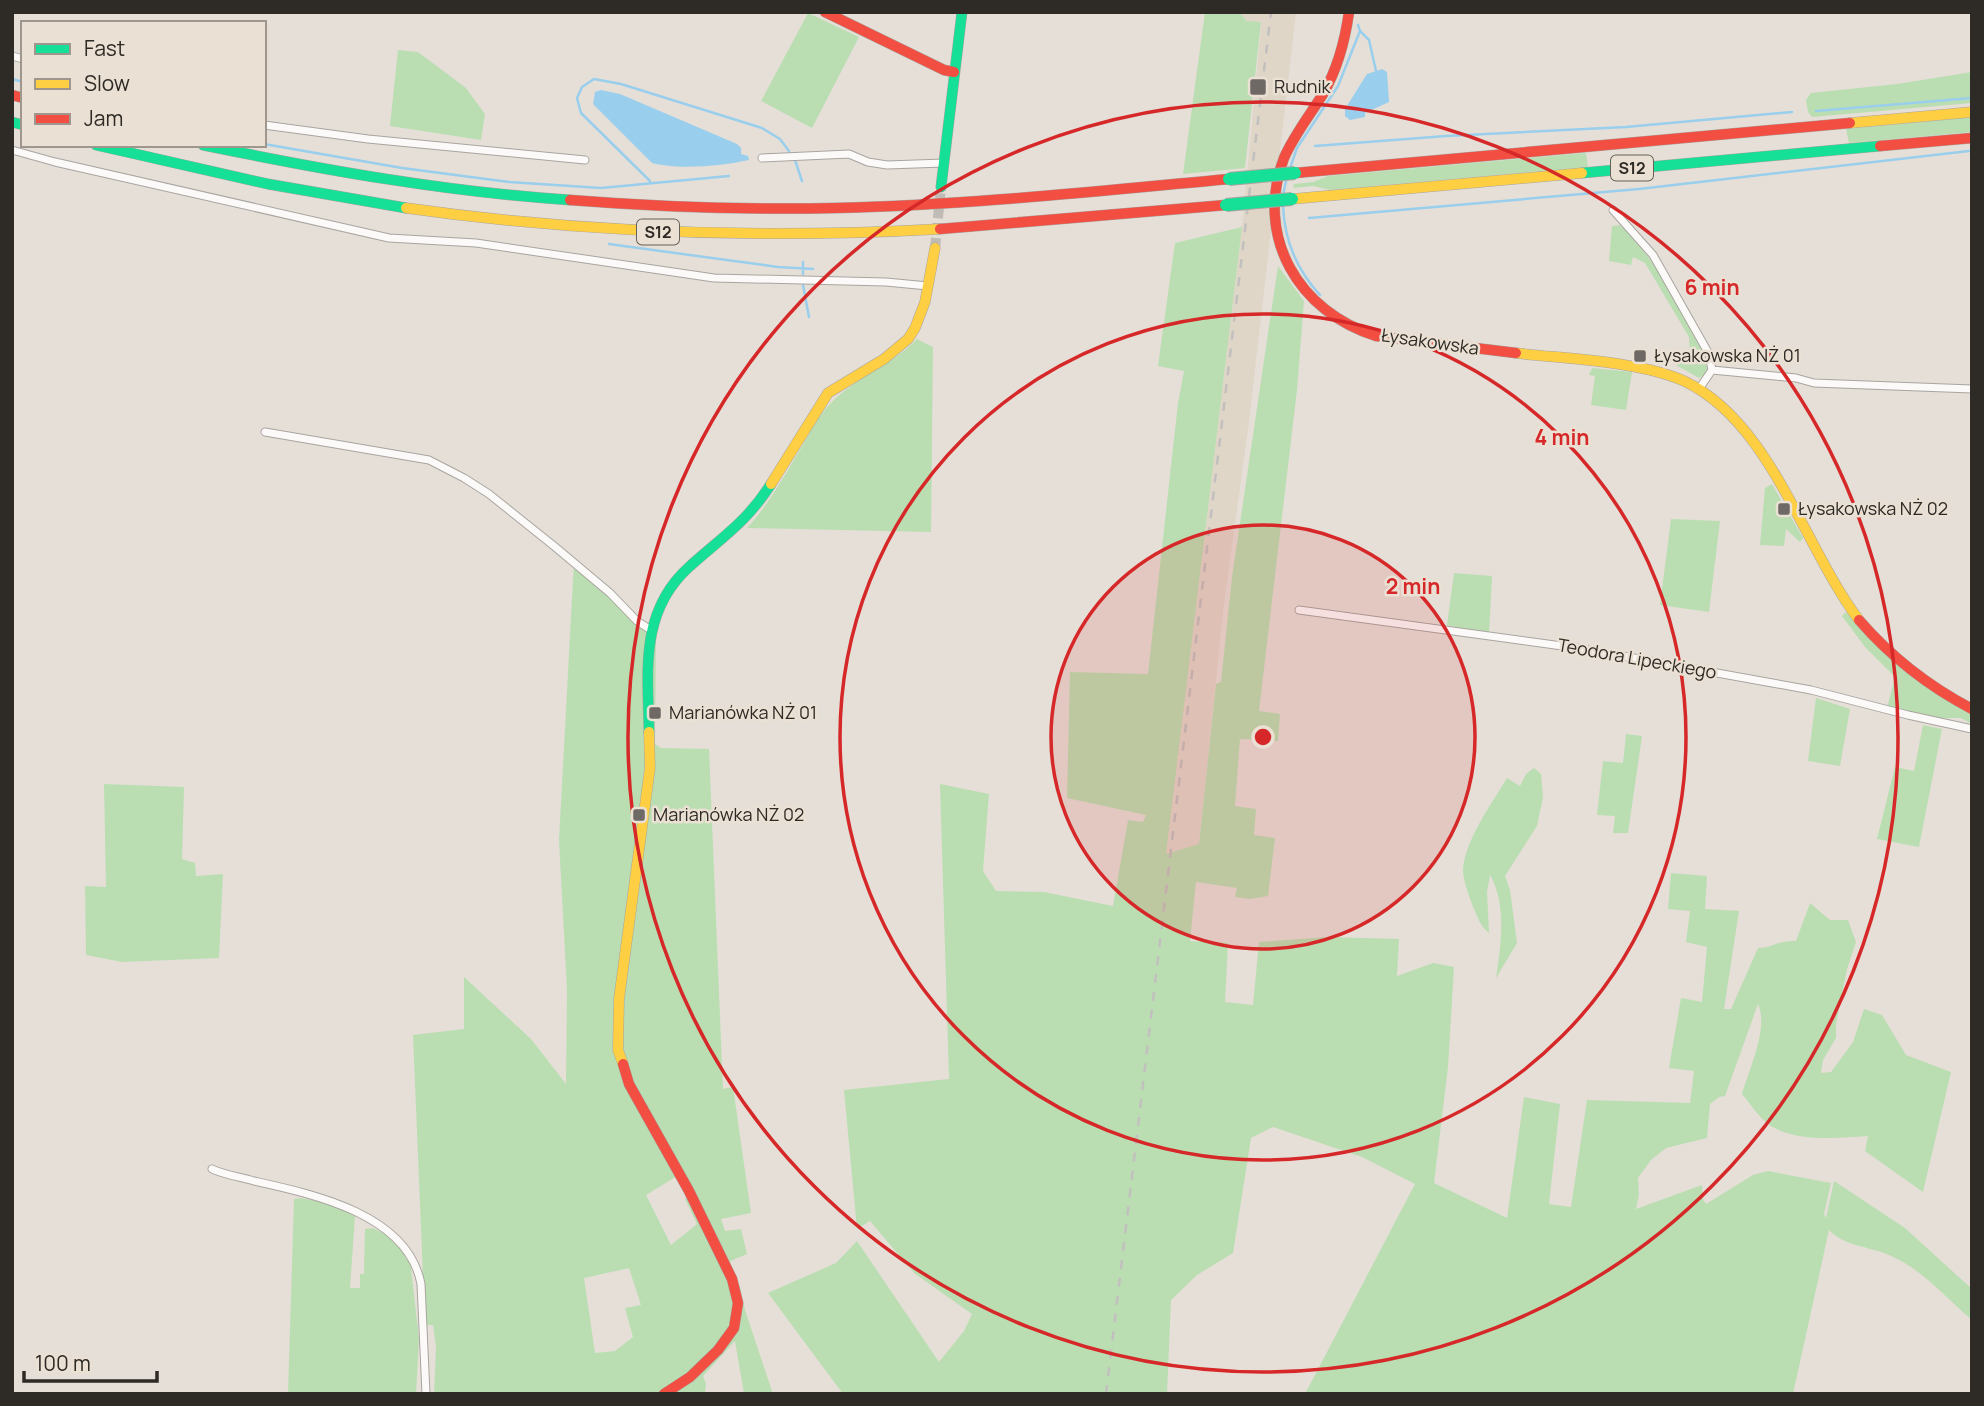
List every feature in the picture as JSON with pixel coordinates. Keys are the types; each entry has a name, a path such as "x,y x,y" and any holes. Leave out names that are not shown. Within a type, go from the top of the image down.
{"main road":[{"path":"825,12 944,70 954,72"},
{"path":"941,187 962,12"},
{"name":"Łysakowska","path":"1349,12 1342,53 1334,73 1287,151 1276,190 1276,228 1282,253 1292,273 1310,297 1340,321 1376,336 1643,368 1679,378 1699,389 1731,413 1754,441 1830,579 1865,627 1915,674 1972,709"},
{"name":"S12","path":"213,147 342,173 532,198 661,207 782,209 911,205 1229,180 1972,112"},
{"name":"S12","path":"105,147 258,183 490,219 613,229 739,233 868,232 1035,222 1972,138"},
{"path":"664,1394 690,1377 718,1350 734,1328 738,1308 732,1279 689,1191 633,1092 618,1050 619,999 650,776 648,658 651,630 661,601 677,579 737,528 758,505 828,393 886,358 905,342 921,314 935,248"}],"street":[{"path":"266,125 357,138 585,160"},
{"path":"12,150 389,238 476,243 704,277 886,282 928,286"},
{"path":"762,158 849,154 887,166 944,163"},
{"path":"1613,211 1653,255 1709,354 1712,370 1699,389"},
{"path":"1712,370 1796,378 1814,383 1972,389"},
{"path":"265,432 429,460 489,494 610,593 644,628 651,630"},
{"name":"Teodora Lipeckiego","path":"1299,610 1584,649 1811,690 1972,729"},
{"path":"212,1169 332,1202 382,1228 408,1250 418,1270 421,1284 426,1394"}],"shaded area":[{"path":"1239,12 1296,12 1249,422 1223,612 1199,845 1165,855 1242,227 1261,27 1261,22 1247,21"}],"green space":[{"path":"1205,12 1239,12 1247,21 1261,22 1245,168 1183,174"},
{"path":"808,13 859,37 812,128 761,101"},
{"path":"398,50 418,52 466,88 485,114 481,140 390,126"},
{"path":"1972,72 1972,103 1812,117 1808,112 1806,100 1811,93 1897,84"},
{"path":"1972,117 1972,132 1849,143 1846,129"},
{"path":"1586,153 1588,167 1330,190 1313,186 1293,188 1294,184 1313,182 1328,176"},
{"path":"1620,225 1659,272 1690,325 1709,362 1707,372 1699,378 1676,365 1690,353 1689,337 1645,263 1633,257 1631,265 1609,261 1612,226"},
{"path":"1242,227 1166,854 1199,844 1216,684 1221,682 1232,577 1278,266 1304,301 1297,390 1259,711 1280,714 1278,741 1240,739 1235,806 1256,809 1254,835 1275,838 1268,896 1250,899 1235,897 1237,888 1196,882 1190,941 1228,943 1225,1002 1253,1005 1259,942 1326,937 1399,939 1397,976 1433,963 1454,967 1448,1067 1434,1183 1507,1218 1524,1097 1560,1104 1549,1204 1571,1207 1587,1100 1690,1103 1694,1071 1669,1068 1681,998 1702,1002 1707,947 1686,942 1690,911 1668,909 1671,873 1707,876 1705,909 1739,911 1724,1009 1731,1009 1758,948 1796,941 1810,903 1830,920 1848,920 1856,942 1847,969 1836,1024 1836,1038 1823,1060 1821,1073 1831,1072 1853,1042 1864,1009 1882,1015 1906,1055 1951,1072 1923,1192 1865,1151 1868,1136 1829,1138 1789,1134 1767,1123 1760,1116 1742,1094 1760,1036 1761,1013 1758,1004 1725,1096 1710,1104 1707,1138 1666,1148 1651,1160 1638,1178 1636,1209 1702,1185 1706,1204 1753,1175 1768,1171 1831,1183 1824,1214 1826,1218 1834,1181 1905,1228 1972,1289 1972,1320 1933,1284 1901,1261 1842,1240 1829,1230 1793,1394 1305,1394 1415,1184 1362,1157 1273,1127 1251,1138 1233,1253 1197,1275 1171,1300 1167,1394 843,1394 768,1293 836,1263 857,1241 939,1362 964,1331 972,1314 914,1273 870,1221 857,1229 844,1090 949,1079 940,784 989,794 983,871 996,891 1044,892 1113,906 1128,820 1143,822 1146,815 1067,798 1070,672 1148,674 1178,403 1184,371 1158,366 1175,243"},
{"path":"917,339 933,347 931,532 747,528 769,500 826,408 851,386 897,356"},
{"path":"1592,368 1632,372 1626,410 1591,405 1595,376 1589,375"},
{"path":"1772,484 1803,538 1800,542 1786,529 1784,546 1760,545 1765,488"},
{"path":"1671,519 1720,521 1709,612 1660,605"},
{"path":"574,561 612,591 656,632 655,744 661,748 709,749 723,1089 733,1087 751,1213 721,1219 725,1231 741,1229 747,1254 728,1262 740,1287 773,1394 744,1394 735,1341 703,1376 705,1394 434,1394 436,1347 433,1325 425,1325 413,1035 464,1029 464,977 531,1039 566,1084 567,990 559,840","holes":["682,1173 692,1194 685,1199 697,1224 671,1245 646,1195","629,1268 641,1305 625,1308 633,1337 615,1351 595,1353 584,1278"]},
{"path":"1454,573 1492,576 1489,634 1447,625"},
{"path":"1846,612 1904,669 1936,693 1972,714 1972,724 1961,718 1934,718 1887,708 1895,677 1865,647 1842,616"},
{"path":"1816,698 1850,709 1840,766 1808,761"},
{"path":"1923,725 1942,729 1919,847 1877,839 1895,767 1914,771"},
{"path":"1626,734 1642,736 1628,833 1613,833 1615,816 1597,815 1603,761 1623,763"},
{"path":"1534,768 1541,774 1543,797 1537,826 1505,876 1510,890 1517,943 1496,978 1501,939 1499,899 1490,875 1487,892 1489,933 1480,922 1469,896 1463,872 1464,861 1479,824 1507,778 1520,786 1526,774"},
{"path":"104,784 184,787 182,859 195,863 196,876 223,874 219,958 122,962 86,955 85,886 106,887"},
{"path":"294,1199 328,1203 355,1216 350,1288 360,1288 360,1274 364,1274 365,1229 373,1228 391,1237 410,1259 419,1339 416,1394 288,1394"}],"water":[{"path":"1382,69 1387,72 1389,102 1365,113 1365,117 1350,120 1345,116 1345,109 1367,74"},
{"path":"601,90 620,94 737,144 741,148 741,154 748,156 749,160 700,166 652,163 593,104 595,92"}],"waterway":[{"path":"1358,25 1369,40 1376,71"},
{"path":"1289,171 1297,148 1338,86 1360,31"},
{"path":"12,79 21,81"},
{"path":"650,181 581,113 577,98 582,87 594,79 621,84 762,128 780,139 789,151"},
{"path":"1816,111 1972,98"},
{"path":"1315,146 1626,127 1792,112"},
{"path":"266,144 402,168 509,182 601,188 729,176"},
{"path":"1309,218 1639,189 1969,151"},
{"path":"795,160 802,181"},
{"path":"1283,195 1287,177"},
{"path":"1283,205 1293,254 1320,295"},
{"path":"609,244 778,267 813,269"},
{"path":"803,262 803,274"},
{"path":"803,285 809,317"}],"tunnel":[{"path":"935,248 941,187"}],"railway":[{"path":"1106,1394 1271,12"}],"traffic: fast":[{"path":"941,187 962,12"},
{"path":"12,122 21,124"},
{"path":"1582,173 1880,146"},
{"path":"105,147 268,184 406,208"},
{"path":"213,147 386,179 478,192 570,200"},
{"path":"1229,179 1295,173"},
{"path":"1226,205 1292,199"},
{"path":"649,732 650,644 662,603 689,567 743,519 771,484"}],"traffic: slow":[{"path":"1850,123 1972,112"},
{"path":"1292,199 1582,173"},
{"path":"406,208 539,223 673,232 806,233 940,229"},
{"path":"771,484 828,393 884,359 908,339 925,302 935,248"},
{"path":"1516,353 1646,369 1684,381 1714,400 1740,425 1763,455 1839,590 1859,620"},
{"path":"623,1064 618,1050 619,999 650,768 649,732"}],"traffic: jam":[{"path":"825,12 944,70 954,72"},
{"path":"1349,12 1343,44 1333,74 1288,150 1276,187 1275,216 1280,243 1290,268 1305,290 1325,309 1349,325 1376,336 1516,353"},
{"path":"12,95 21,97"},
{"path":"1295,173 1850,123"},
{"path":"1880,146 1972,138"},
{"path":"570,200 703,207 836,208 984,201 1229,179"},
{"path":"940,229 1226,205"},
{"path":"1859,620 1911,670 1972,709"},
{"path":"623,1064 629,1084 689,1191 732,1279 738,1303 734,1328 718,1350 690,1377 664,1394"}],"place":[{"name":"Rudnik","path":"1258,87"},
{"name":"Łysakowska NŻ 01","path":"1640,356"},
{"name":"Łysakowska NŻ 02","path":"1784,509"},
{"name":"Marianówka NŻ 01","path":"655,713"},
{"name":"Marianówka NŻ 02","path":"639,815"}]}
